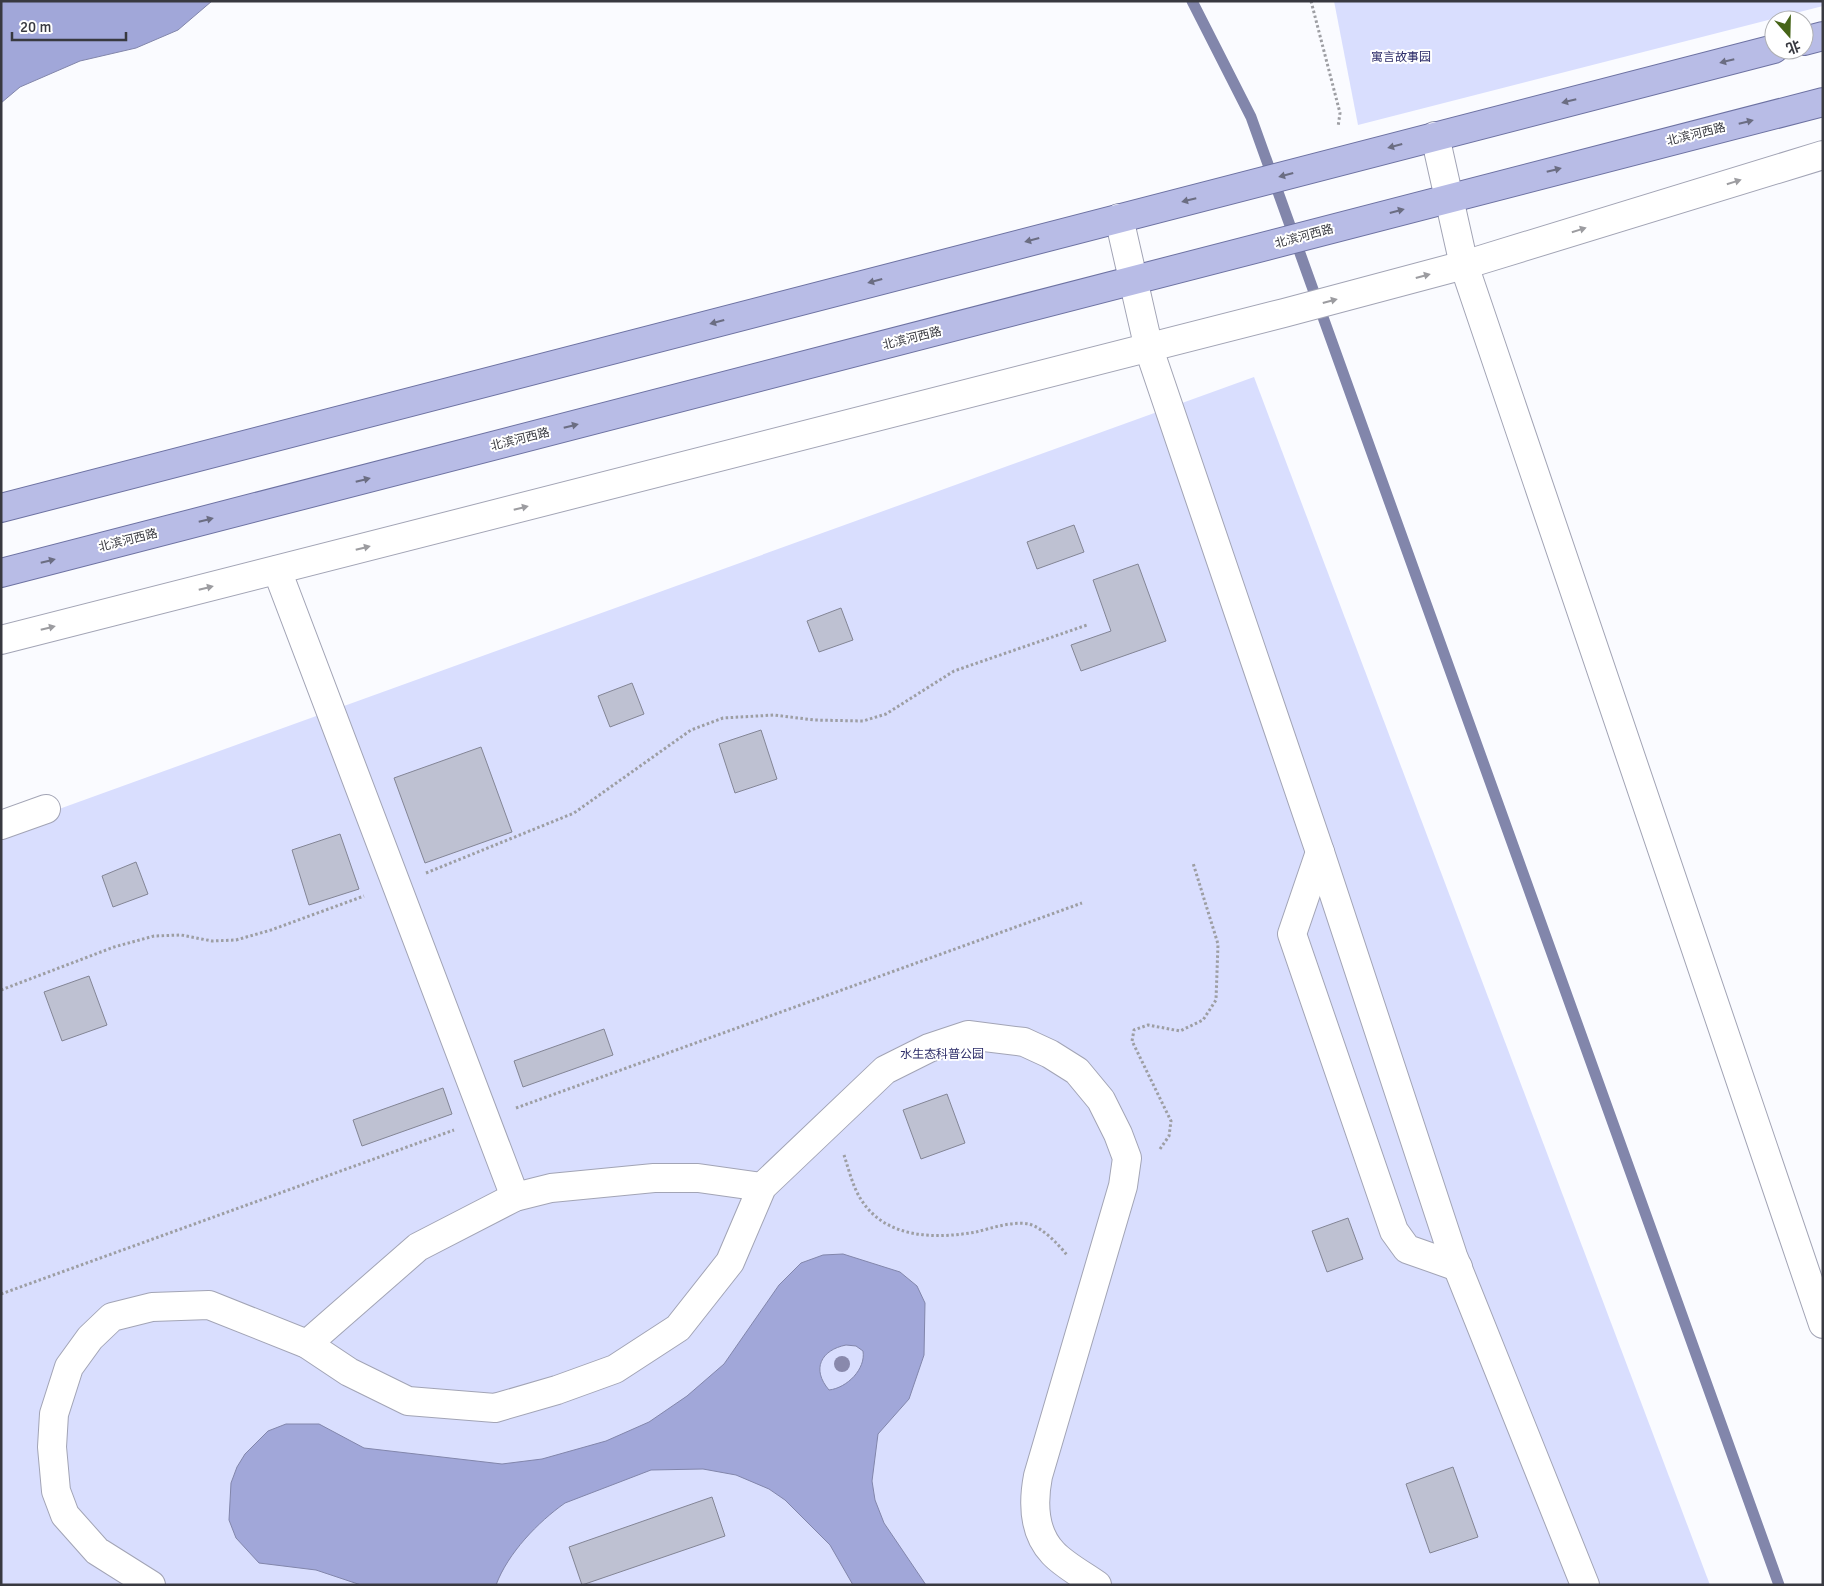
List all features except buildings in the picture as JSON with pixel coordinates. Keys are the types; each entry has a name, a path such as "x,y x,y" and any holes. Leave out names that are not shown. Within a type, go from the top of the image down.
{"main road":[{"path":"1,508 1764,52"},
{"name":"北滨河西路","path":"1,573 1823,102"}],"street":[{"path":"1436,136 1464,265 1823,1324"},
{"path":"1,640 1149,349 1464,265 1823,155"},
{"path":"1119,218 1149,349 1320,852 1458,1268 1585,1585"},
{"path":"277,570 515,1197"},
{"path":"1,825 46,809"},
{"path":"1320,852 1292,934 1394,1231 1407,1249 1458,1268"},
{"path":"151,1585 97,1551 65,1515 56,1490 52,1447 54,1414 69,1367 90,1338 112,1316 152,1307 209,1305 307,1344 349,1372 408,1401 495,1408 557,1390 615,1369 678,1328 730,1262 762,1187 831,1119 885,1070 929,1048 968,1035 1024,1042 1050,1054 1076,1071 1101,1100 1118,1134 1127,1158 1123,1186 1038,1476 1034,1497 1037,1525 1053,1553 1097,1585"},
{"path":"307,1344 418,1247 515,1197 551,1188 654,1178 698,1178 762,1187"}],"path":[{"path":"1311,1 1340,114 1333,162"},
{"path":"1,990 114,947 154,936 181,935 212,941 236,940 271,930 397,884 574,813 691,730 723,718 774,715 814,720 863,720 886,714 954,671 1087,625"},
{"path":"1127,1158 1158,1153 1169,1136 1171,1121 1159,1101 1132,1041 1134,1030 1148,1025 1180,1031 1203,1020 1216,1000 1218,944 1192,863"},
{"path":"1,1294 1082,903"},
{"path":"831,1119 861,1200 873,1216 887,1224 922,1236 934,1237 957,1235 1005,1225 1029,1224 1058,1243 1093,1289"}],"green space":[{"name":"寓言故事园","path":"1334,1 1823,1 1823,6 1807,10 1764,10 1764,21 1358,125"},
{"name":"水生态科普公园","path":"1254,377 1710,1585 1,1585 1,830"}],"shaded area":[{"path":"1,1 212,1 178,30 136,48 80,61 20,87 1,103"},
{"path":"843,1254 900,1272 917,1286 925,1303 924,1355 909,1399 878,1434 872,1481 875,1500 884,1523 926,1585 853,1585 830,1545 785,1500 769,1489 736,1475 703,1469 651,1470 565,1503 525,1539 508,1561 496,1585 361,1585 316,1570 259,1563 236,1538 229,1520 231,1483 237,1467 245,1454 268,1431 286,1424 319,1424 364,1448 502,1464 542,1459 606,1441 649,1422 687,1396 724,1364 779,1285 801,1263 823,1255","holes":["846,1345 856,1346 863,1351 863,1358 858,1371 842,1386 829,1390 821,1375 821,1362 830,1351"]}],"waterway":[{"path":"1192,1 1251,117 1779,1585"}]}
